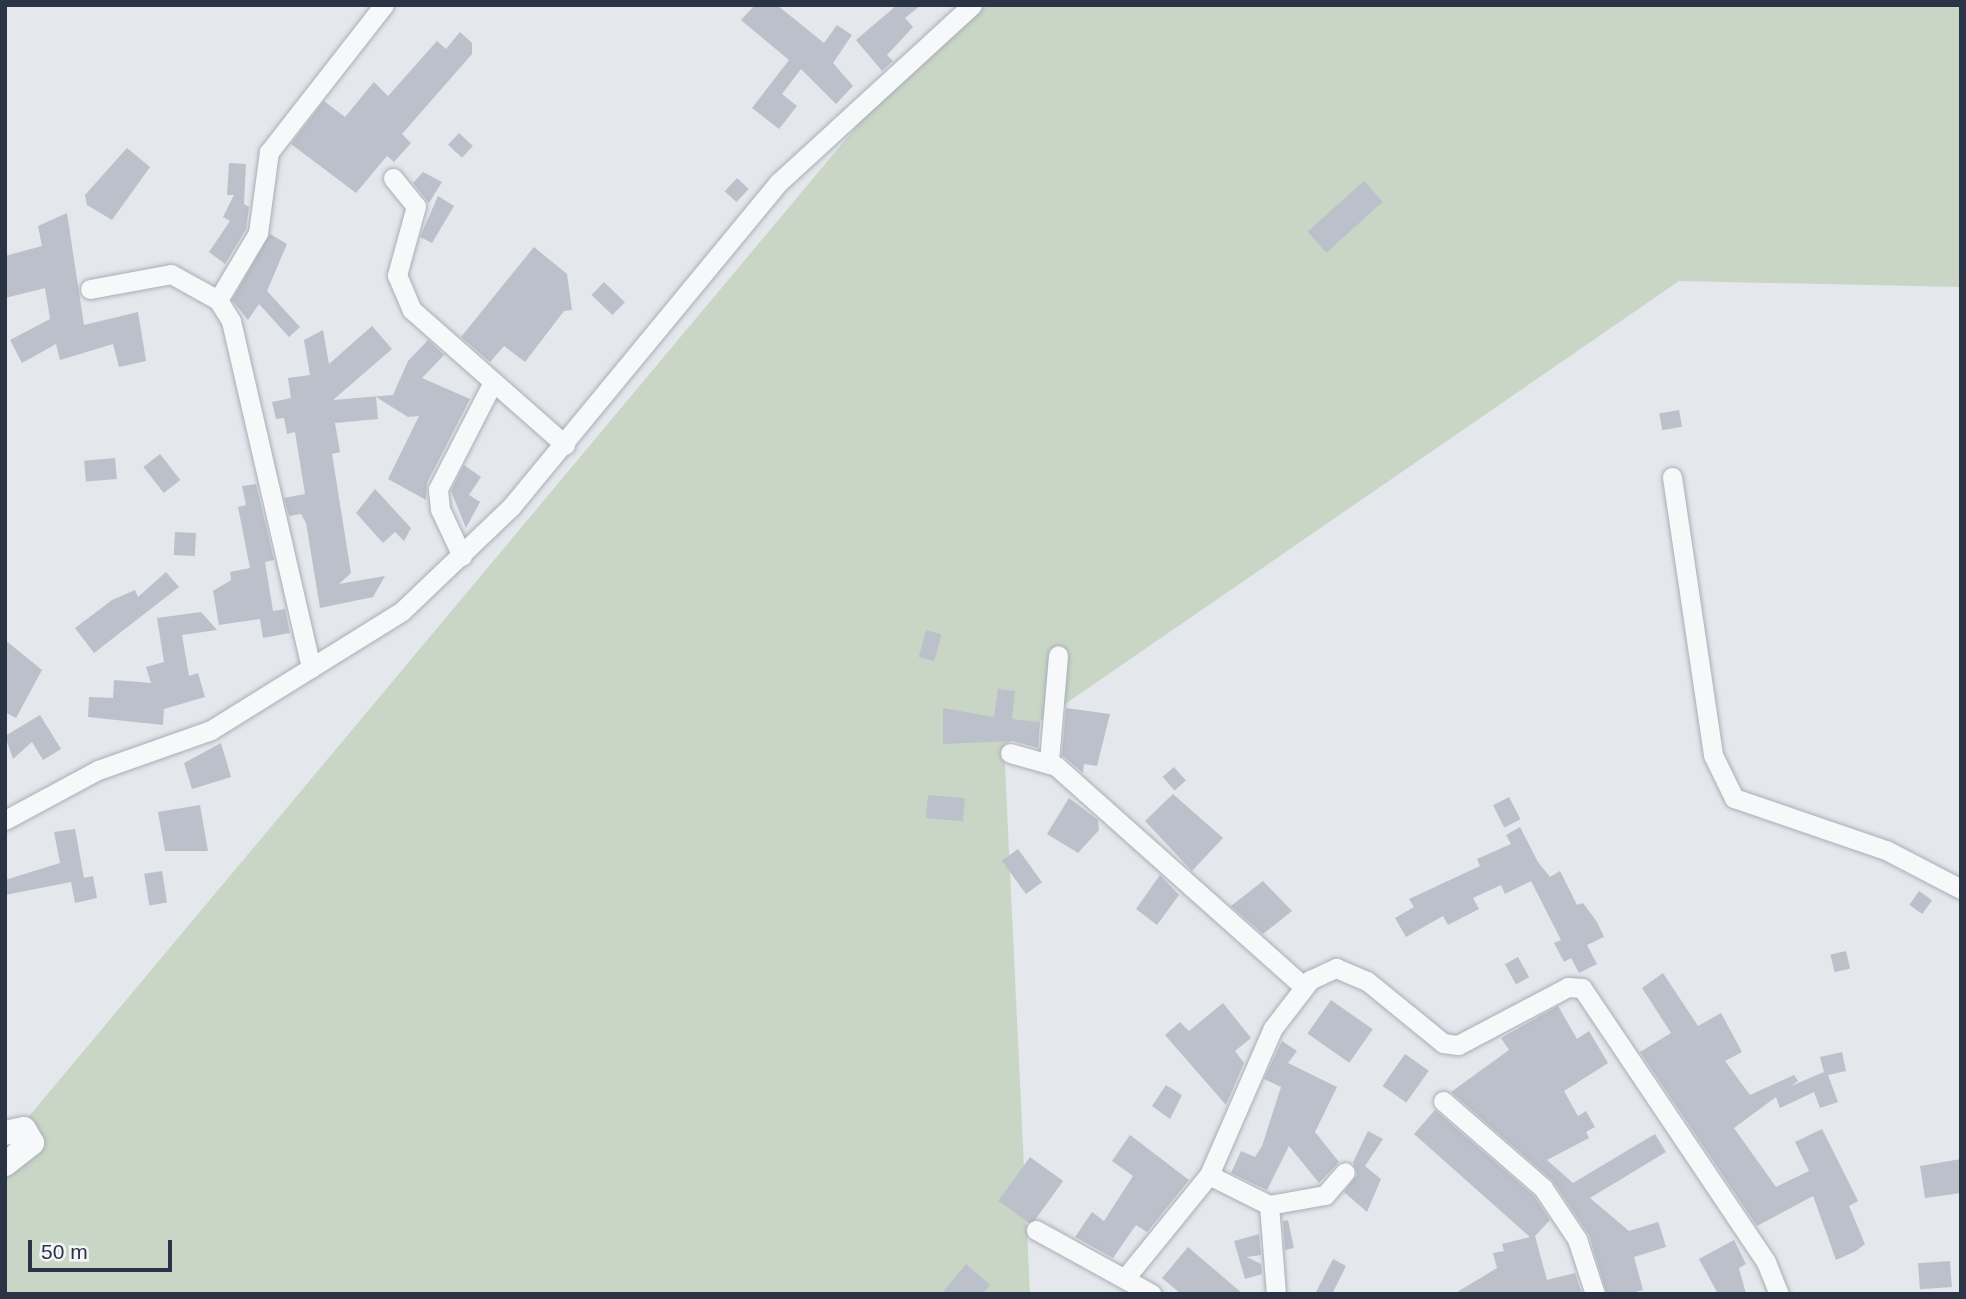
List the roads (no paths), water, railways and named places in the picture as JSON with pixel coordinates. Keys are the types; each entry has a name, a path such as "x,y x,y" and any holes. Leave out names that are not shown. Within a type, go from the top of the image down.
{"street":[{"path":"218,300 258,233 269,152 384,5"},
{"path":"5,820 98,771 211,730 402,611 462,556 565,445 779,181 972,5"},
{"path":"393,178 416,206 398,260 400,291 412,310 565,445"},
{"path":"90,289 155,273 188,280 218,300 236,335 311,668"},
{"path":"462,556 440,509 438,489 492,382"},
{"path":"1672,477 1713,755 1734,798 1886,850 1961,889"},
{"path":"1049,761 1059,655"},
{"path":"1010,753 1049,761 1304,987"},
{"path":"1126,1277 1209,1175 1273,1028 1304,987 1322,973 1350,970 1429,1033 1458,1045 1568,987 1582,988 1766,1262 1779,1294"},
{"path":"1443,1101 1550,1197 1577,1239 1595,1294"},
{"path":"5,1133 24,1129 32,1143 5,1164"},
{"path":"1209,1175 1269,1205 1325,1195 1345,1172"},
{"path":"1269,1205 1276,1294"},
{"path":"1036,1230 1126,1277 1152,1294"}]}
